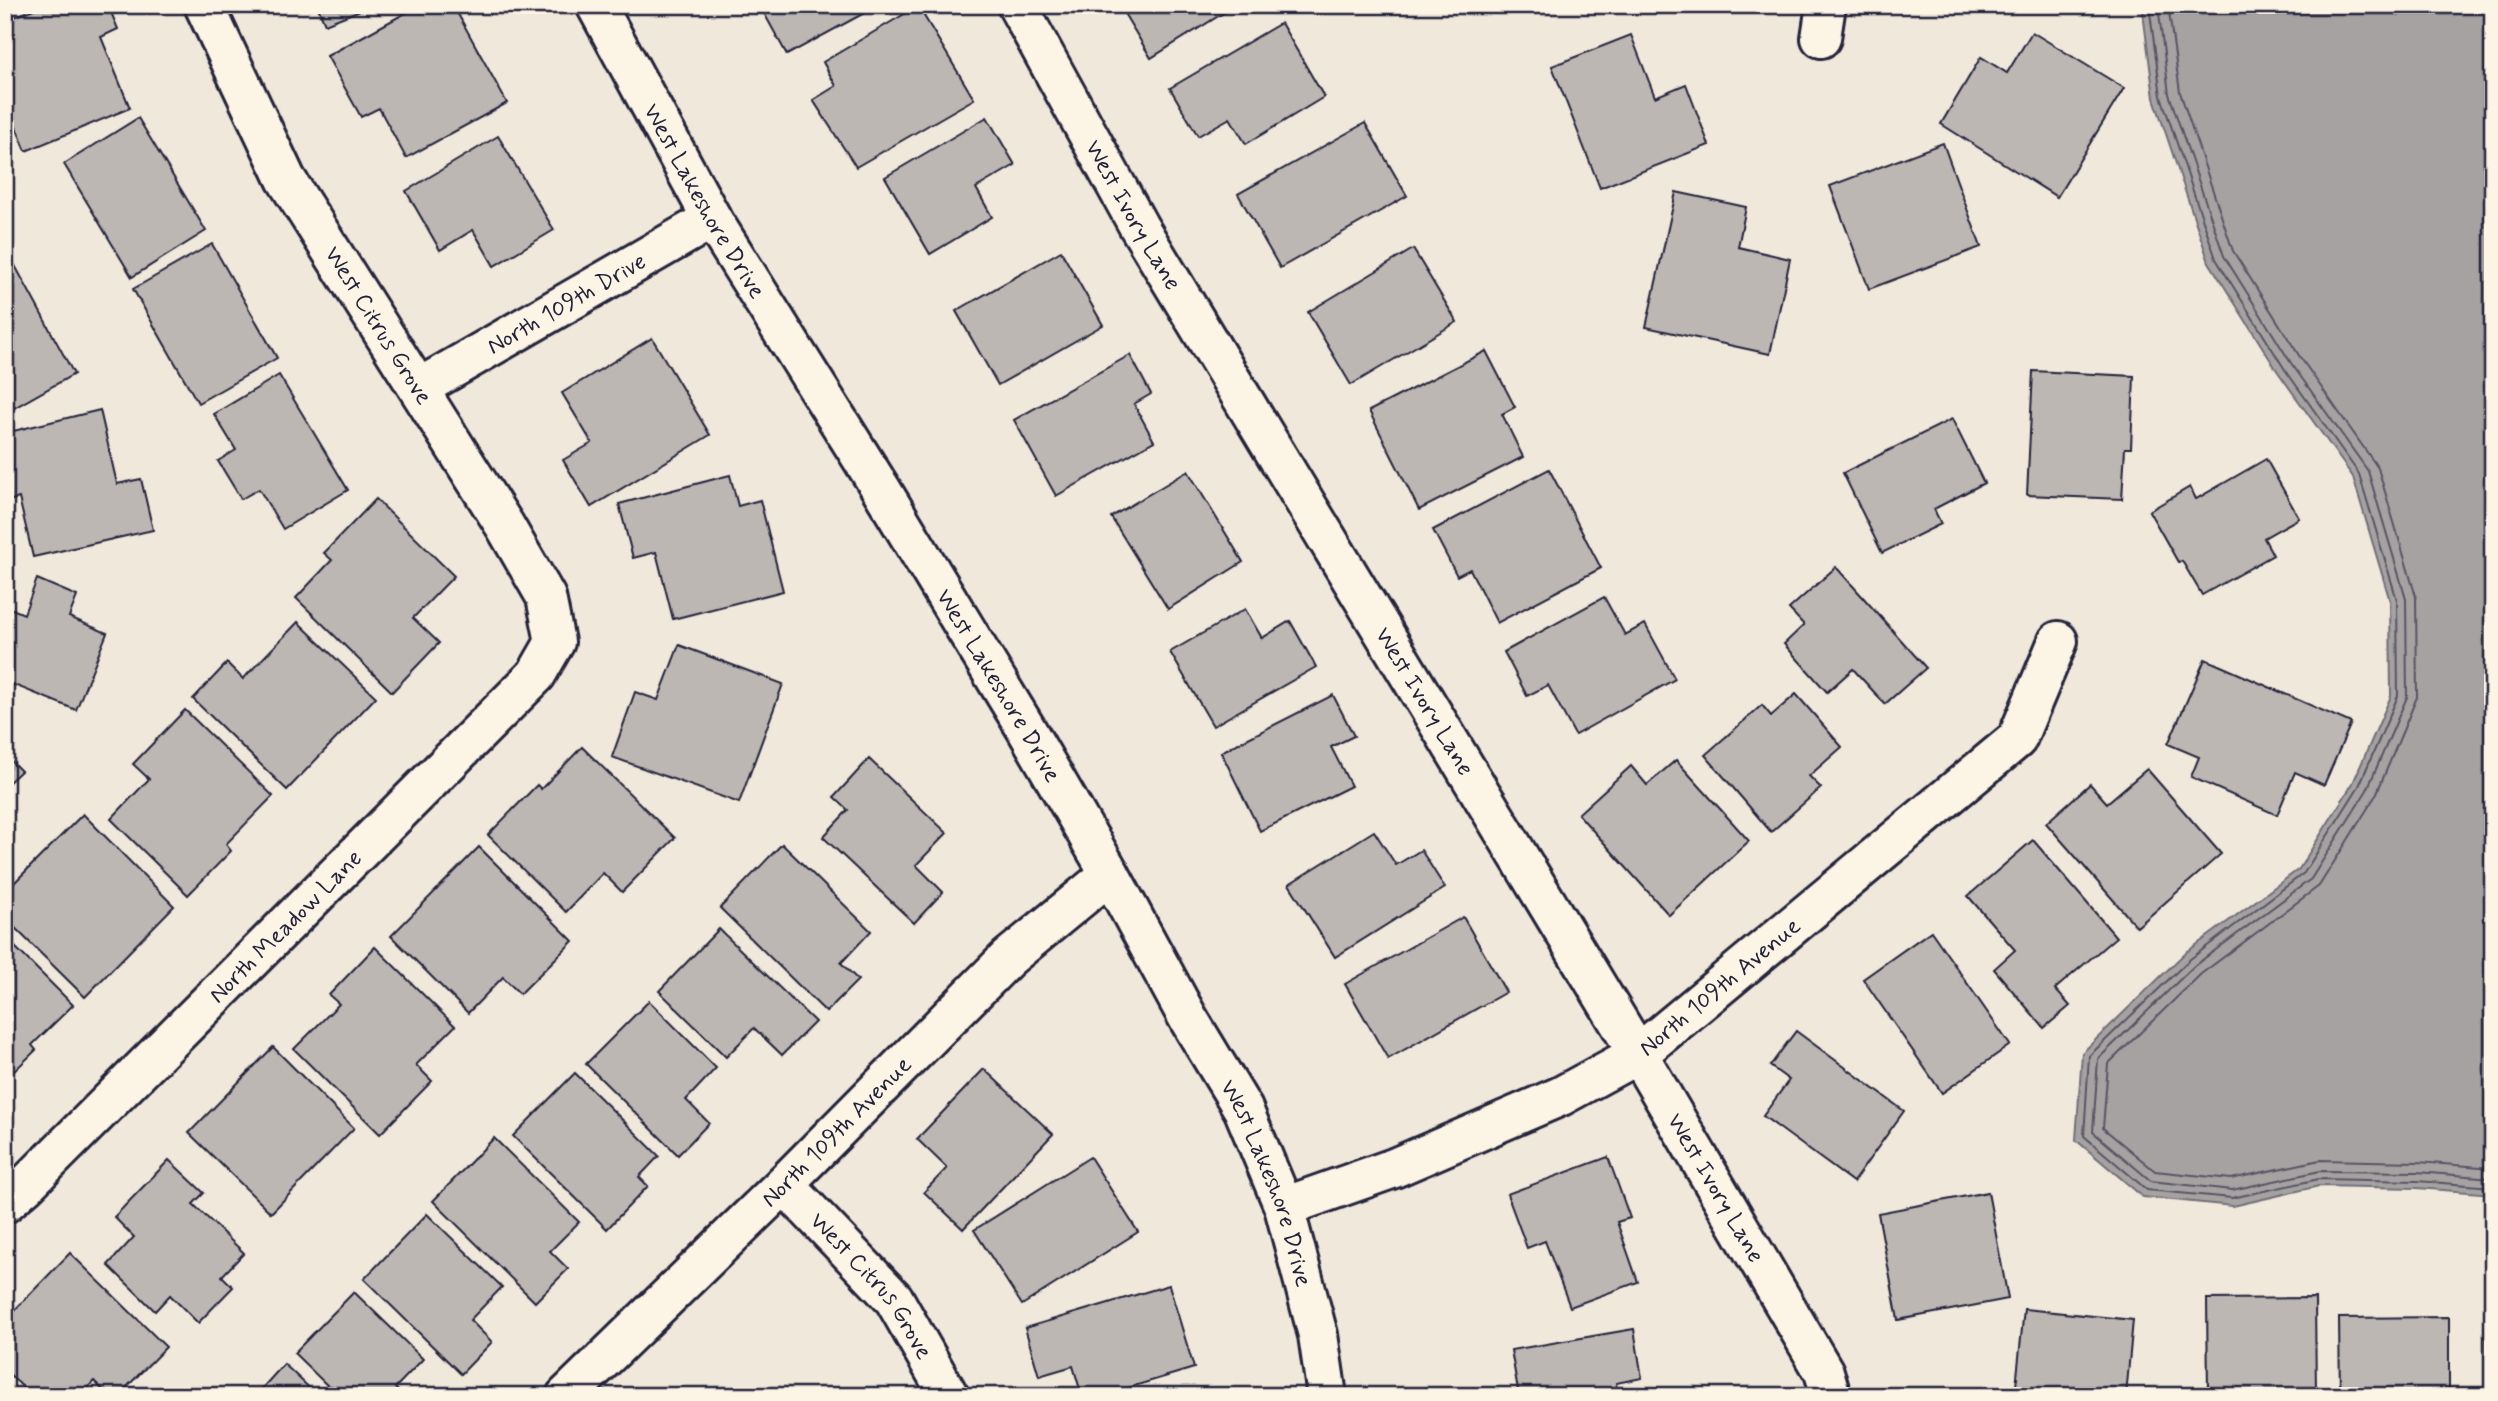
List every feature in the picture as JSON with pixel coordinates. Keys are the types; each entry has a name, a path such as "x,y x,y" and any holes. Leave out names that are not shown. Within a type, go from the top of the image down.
{"street":[{"name":"West Citrus Grove","path":"204,5 286,179 505,526 546,597 555,642"},
{"name":"West Lakeshore Drive","path":"596,5 712,219 881,489 1025,727 1110,874 1188,1018 1243,1109 1284,1207 1318,1335 1327,1396"},
{"name":"West Ivory Lane","path":"1017,5 1139,227 1638,1054 1824,1372 1831,1396"},
{"name":"North 109th Drive","path":"419,388 712,219"},
{"name":"North 109th Avenue","path":"1284,1207 1394,1168 1561,1096 1638,1054 2017,739 2058,641"},
{"name":"North Meadow Lane","path":"5,1203 536,675 555,642"},
{"name":"North 109th Avenue","path":"566,1396 784,1184 1008,958 1110,874"},
{"name":"West Citrus Grove","path":"784,1184 894,1299 949,1396"}],"water":[{"path":"2142,5 2493,5 2493,1194 2417,1188 2319,1186 2233,1206 2143,1197 2076,1140 2082,1053 2184,954 2299,869 2353,783 2391,696 2390,601 2353,477 2278,372 2209,262 2154,98"}],"building":[{"path":"43,5 108,5 118,29 101,37 130,108 26,151 5,101 5,21"},
{"path":"317,5 373,5 325,24"},
{"path":"420,5 453,5 507,103 406,158 379,108 361,117 327,56"},
{"path":"781,5 879,5 787,55 764,13"},
{"path":"1119,5 1236,5 1151,58"},
{"path":"918,6 974,99 856,167 813,100 836,86 823,62"},
{"path":"1281,23 1324,97 1246,144 1230,118 1198,136 1170,88"},
{"path":"2032,32 2124,88 2057,197 1941,124 1981,57 2007,73"},
{"path":"1631,35 1655,97 1686,84 1709,145 1600,188 1552,66"},
{"path":"987,117 1015,165 976,188 992,217 930,254 885,177"},
{"path":"138,118 206,231 132,277 64,164"},
{"path":"1365,123 1407,196 1280,268 1238,194"},
{"path":"498,136 554,230 494,266 473,230 440,250 406,191"},
{"path":"1943,143 1981,247 1869,289 1830,186"},
{"path":"1676,192 1746,207 1738,247 1790,259 1770,354 1646,327"},
{"path":"212,244 277,358 198,403 133,289"},
{"path":"1413,249 1457,322 1351,385 1308,312"},
{"path":"1061,251 1103,325 998,385 956,311"},
{"path":"12,260 74,374 5,413 5,264"},
{"path":"652,338 710,435 591,507 563,460 592,443 562,393"},
{"path":"1486,351 1515,407 1502,414 1523,457 1419,510 1369,411"},
{"path":"1130,355 1151,394 1134,404 1154,441 1056,496 1014,420"},
{"path":"2033,371 2134,376 2131,448 2125,448 2122,499 2027,495"},
{"path":"279,375 348,490 283,529 259,489 241,499 218,461 236,450 214,414"},
{"path":"100,410 117,484 141,479 153,530 33,557 19,498 5,502 5,433"},
{"path":"1952,419 1984,483 1934,509 1941,524 1882,553 1843,473"},
{"path":"2266,459 2299,518 2264,538 2273,555 2202,595 2182,561 2178,562 2149,511 2190,487 2196,499"},
{"path":"1549,469 1601,568 1497,623 1470,569 1457,576 1433,530"},
{"path":"1188,471 1243,562 1168,609 1111,517"},
{"path":"730,475 738,506 760,500 783,591 673,619 656,552 633,558 619,504"},
{"path":"376,499 454,576 413,618 439,643 392,692 296,598 332,560 324,553"},
{"path":"1836,567 1926,668 1885,704 1853,669 1827,692 1784,644 1804,625 1789,609"},
{"path":"37,579 77,596 69,617 107,633 76,710 12,684 8,697 5,696 5,606 24,614"},
{"path":"1604,597 1625,635 1645,624 1675,679 1575,735 1548,685 1527,696 1504,652"},
{"path":"1245,609 1262,638 1290,621 1316,667 1213,726 1170,652"},
{"path":"298,622 376,697 287,790 193,699 227,663 243,679"},
{"path":"679,645 783,684 739,803 612,757 635,692 658,700"},
{"path":"2205,659 2351,723 2324,785 2295,772 2277,815 2191,777 2199,757 2168,744"},
{"path":"1796,694 1842,747 1809,776 1821,788 1771,832 1705,755 1762,705 1771,716"},
{"path":"1333,695 1354,736 1331,747 1351,786 1260,831 1221,752"},
{"path":"185,710 273,796 226,844 231,851 188,895 111,819 149,779 133,764"},
{"path":"582,747 675,838 622,892 603,873 566,912 488,835 537,785 541,789"},
{"path":"5,755 21,771 5,786"},
{"path":"869,759 947,833 916,865 943,892 914,923 823,837 848,810 834,797"},
{"path":"1676,760 1749,841 1669,915 1578,814 1631,766 1647,785"},
{"path":"2147,769 2221,854 2137,927 2046,823 2090,784 2107,803"},
{"path":"83,814 174,906 85,997 5,918 5,892"},
{"path":"1374,831 1396,865 1421,850 1445,888 1335,957 1289,884"},
{"path":"2033,840 2116,937 2055,989 2070,1006 2044,1028 1994,969 2015,950 1968,896"},
{"path":"782,844 871,931 841,963 858,980 826,1012 720,908"},
{"path":"479,847 573,941 520,994 503,977 468,1013 391,936"},
{"path":"1463,917 1506,992 1388,1059 1345,984"},
{"path":"719,929 815,1022 782,1055 754,1028 726,1057 659,991"},
{"path":"1931,931 2010,1045 1942,1093 1863,979"},
{"path":"5,937 73,1005 32,1045 36,1050 5,1080"},
{"path":"375,947 455,1026 416,1065 432,1081 380,1134 294,1049 339,1004 329,995"},
{"path":"649,1001 716,1068 686,1100 709,1123 678,1155 586,1064"},
{"path":"1796,1031 1904,1111 1853,1182 1763,1116 1789,1080 1770,1066"},
{"path":"273,1047 354,1128 271,1213 189,1133"},
{"path":"984,1069 1053,1134 963,1229 924,1192 947,1168 917,1139"},
{"path":"575,1073 659,1156 639,1177 648,1186 607,1229 513,1136"},
{"path":"494,1138 579,1222 550,1251 568,1269 535,1302 433,1201"},
{"path":"1090,1157 1138,1232 1022,1305 974,1230"},
{"path":"1608,1157 1630,1218 1617,1222 1638,1282 1570,1307 1545,1241 1527,1248 1507,1194"},
{"path":"169,1160 204,1193 193,1204 244,1253 222,1276 233,1287 198,1323 170,1295 155,1311 108,1265 134,1237 114,1217"},
{"path":"1988,1192 2008,1299 1898,1320 1878,1213"},
{"path":"427,1214 502,1287 470,1320 492,1342 461,1374 364,1279"},
{"path":"70,1253 166,1347 118,1396 109,1396 94,1381 80,1396 32,1396 5,1370 5,1320"},
{"path":"1169,1285 1194,1368 1101,1396 1082,1396 1073,1366 1039,1376 1025,1328"},
{"path":"354,1292 423,1359 395,1388 404,1396 338,1396 294,1353"},
{"path":"2315,1298 2316,1396 2194,1396 2194,1391 2208,1392 2207,1299"},
{"path":"2024,1309 2133,1320 2126,1396 2015,1396"},
{"path":"2449,1317 2449,1396 2340,1396 2339,1318"},
{"path":"2486,1326 2493,1326 2493,1387 2487,1387"},
{"path":"1634,1329 1642,1378 1616,1383 1618,1396 1519,1396 1511,1350"},
{"path":"284,1364 318,1396 255,1396"}]}
